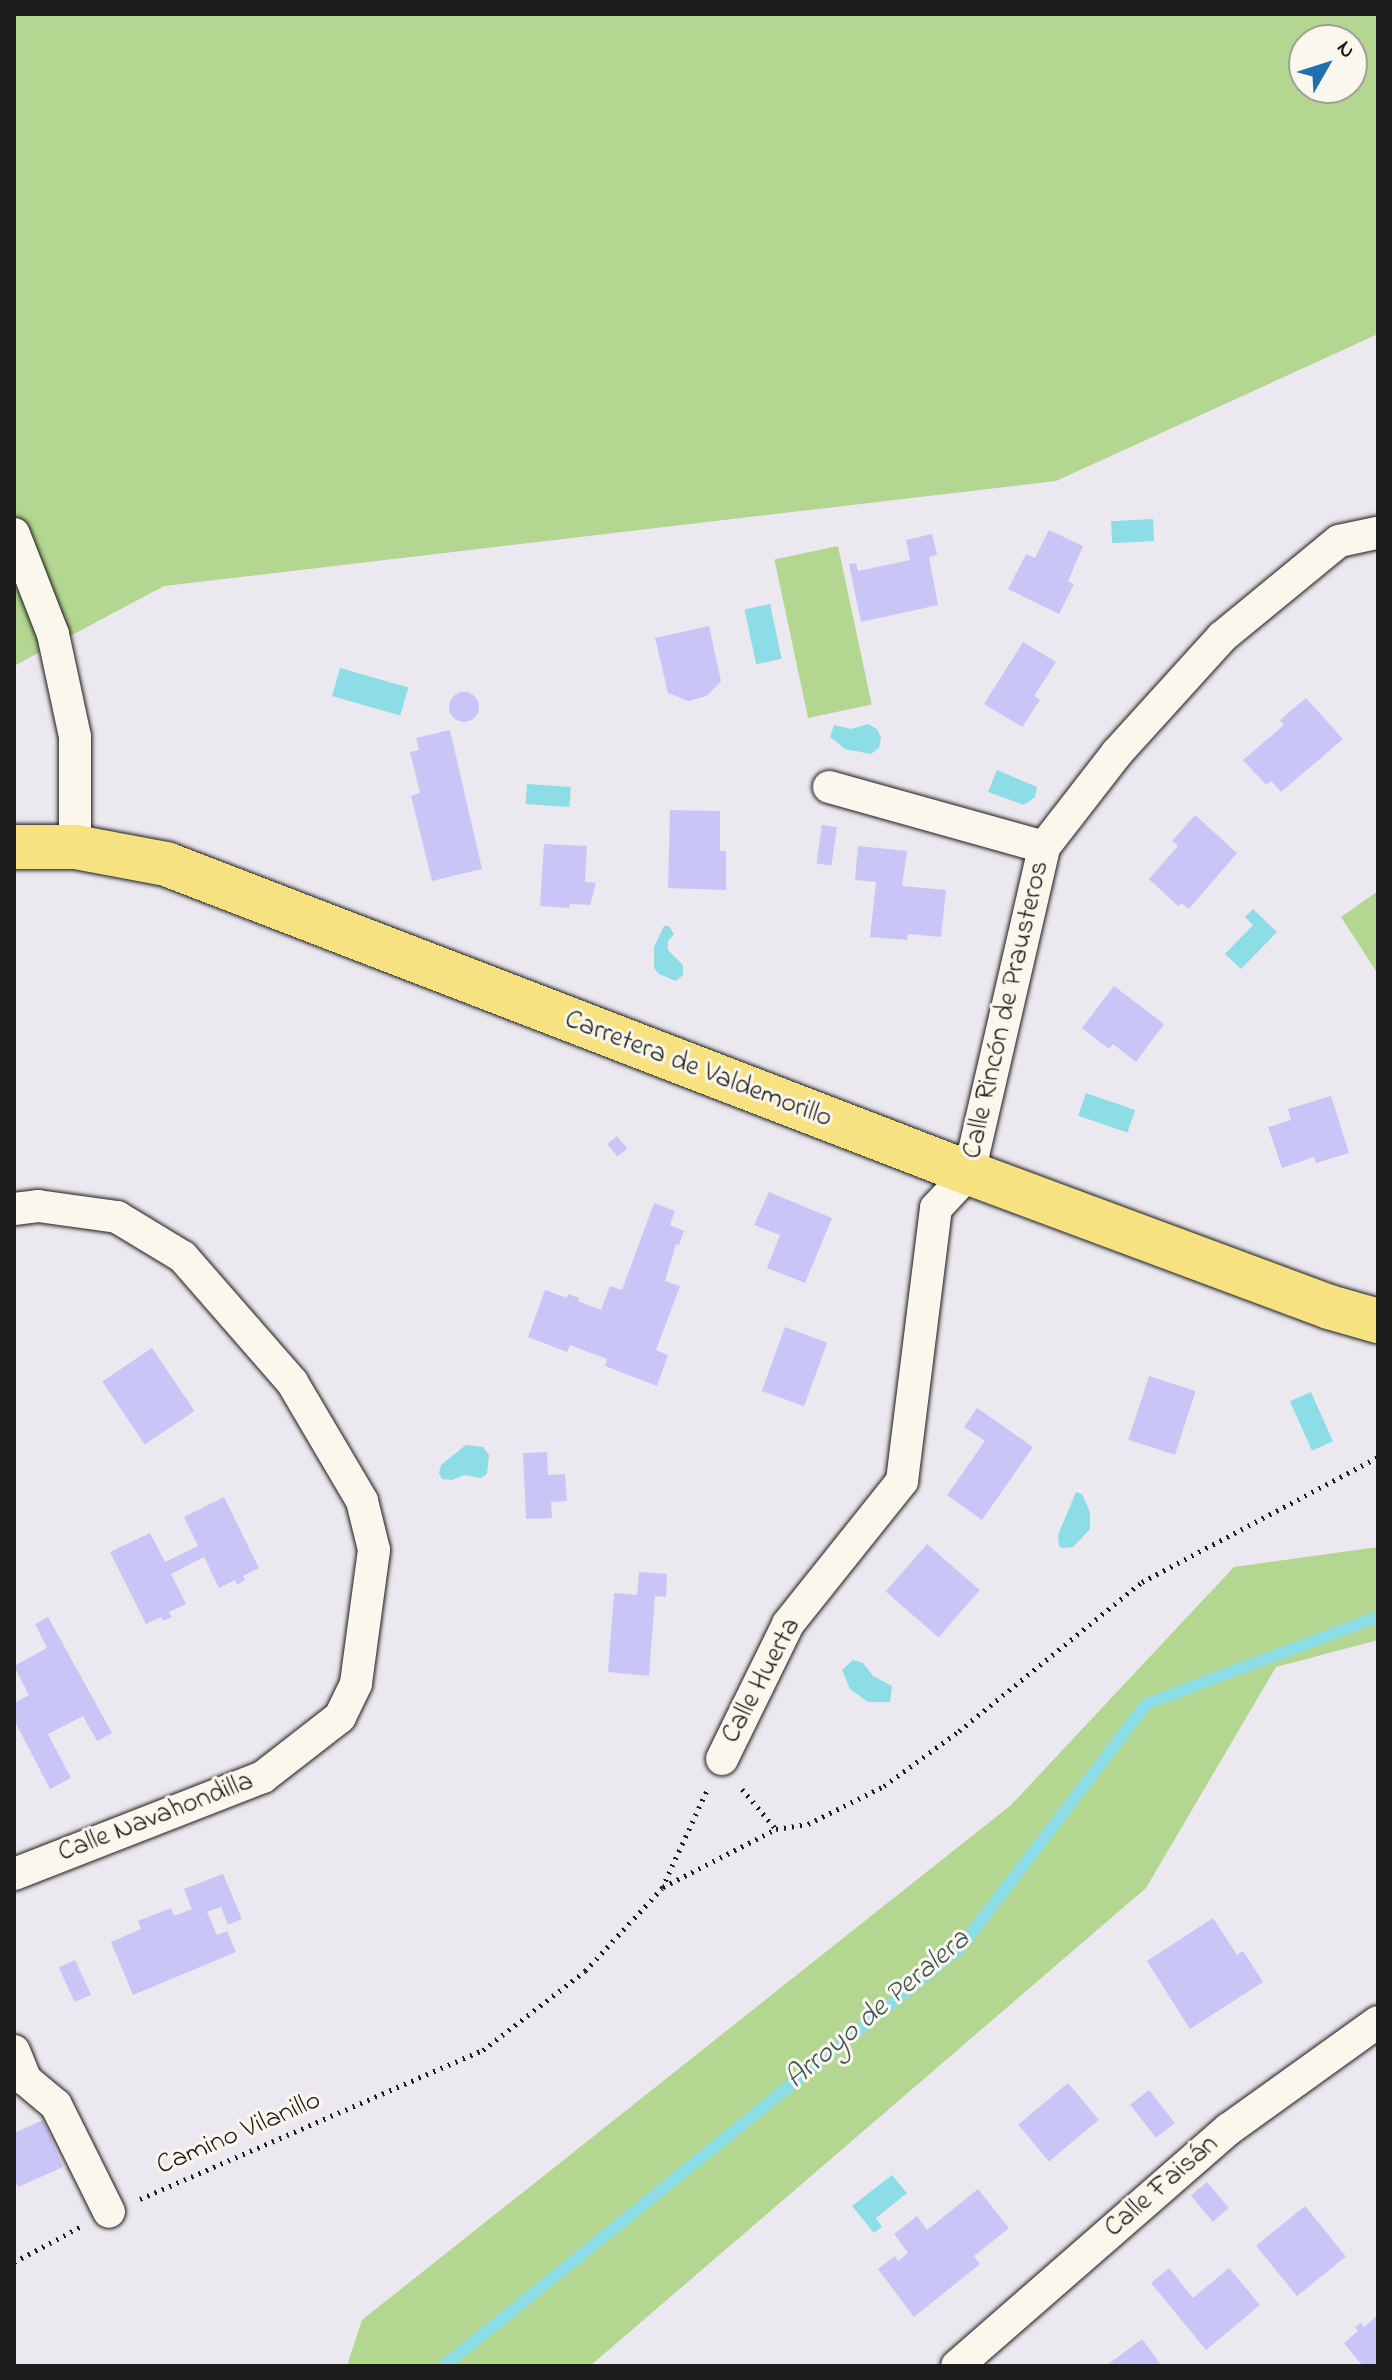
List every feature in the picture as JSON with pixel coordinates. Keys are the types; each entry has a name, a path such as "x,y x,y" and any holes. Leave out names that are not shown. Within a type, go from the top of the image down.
{"main road":[{"name":"Carretera de Valdemorillo","path":"14,847 75,847 166,864 969,1173 1329,1307 1378,1321"}],"street":[{"name":"Calle Rincón de Prausteros","path":"969,1173 1044,847 1117,753 1222,637 1339,541 1378,533"},
{"path":"14,534 53,634 75,737 75,847"},
{"name":"Calle Rincón de Prausteros","path":"829,787 1044,847"},
{"name":"Calle Huerta","path":"722,1759 788,1624 902,1481 936,1208 969,1173"},
{"name":"Calle Navahondilla","path":"14,1209 38,1206 117,1217 183,1257 292,1382 362,1501 374,1550 356,1684 340,1717 263,1777 14,1874"},
{"name":"Calle Faisán","path":"957,2366 1229,2129 1378,2022"},
{"path":"14,2051 26,2080 56,2105 109,2212"}],"path":[{"path":"662,1888 776,1829 808,1824 884,1786 959,1731 1142,1582 1378,1457"},
{"path":"722,1759 748,1798 776,1829"},
{"name":"Calle Huerta","path":"483,2050 585,1971 662,1888 722,1759"},
{"name":"Camino Vilanillo","path":"14,2262 109,2212 483,2050"}],"green space":[{"path":"14,14 1378,14 1378,334 1056,481 164,586 14,666"},
{"path":"838,546 872,704 808,718 774,560"},
{"path":"1378,891 1378,974 1341,917"},
{"path":"1378,1547 1378,1640 1276,1667 1146,1888 590,2366 347,2366 362,2320 1011,1805 1234,1567"}],"water":[{"path":"1153,519 1154,541 1112,543 1111,521"},
{"path":"770,604 782,659 756,664 745,609"},
{"path":"340,668 408,688 400,715 332,696"},
{"path":"868,724 877,729 881,738 879,748 871,754 845,749 830,737 834,725 851,729"},
{"path":"997,770 1037,787 1035,797 1024,805 988,792"},
{"path":"527,784 571,787 569,807 526,804"},
{"path":"1253,909 1277,932 1241,969 1225,954 1253,925 1245,917"},
{"path":"664,926 669,926 674,934 668,941 668,950 683,965 683,975 676,981 659,974 654,968 654,947"},
{"path":"1086,1093 1135,1110 1127,1133 1078,1116"},
{"path":"1311,1392 1333,1441 1312,1451 1290,1401"},
{"path":"466,1445 483,1447 489,1455 487,1474 481,1478 464,1475 452,1480 442,1479 439,1473 441,1465"},
{"path":"1076,1492 1082,1494 1090,1512 1090,1529 1073,1547 1062,1548 1058,1535"},
{"path":"853,1660 863,1663 873,1676 892,1686 890,1702 868,1702 850,1689 842,1670"},
{"path":"892,2175 907,2193 876,2218 882,2227 874,2233 852,2206"}],"building":[{"path":"1049,530 1083,546 1068,581 1074,584 1059,614 1008,589 1026,554 1035,558"},
{"path":"932,534 937,555 929,557 938,605 861,622 849,564 856,563 858,571 910,560 906,540"},
{"path":"709,626 721,681 707,696 688,701 668,693 655,638"},
{"path":"1023,642 1056,662 1034,696 1040,700 1022,727 984,704"},
{"path":"464,692 470,693 478,701 478,713 470,721 464,722 458,721 450,713 449,707 450,701 458,693"},
{"path":"1306,698 1343,739 1281,792 1271,781 1266,785 1243,760 1284,725 1280,720"},
{"path":"450,730 482,869 432,881 411,796 420,793 410,752 419,750 416,738"},
{"path":"670,810 720,811 720,851 726,851 726,890 668,888"},
{"path":"1195,815 1237,853 1189,909 1181,903 1178,906 1149,879 1178,846 1172,841"},
{"path":"822,825 837,827 831,866 817,864"},
{"path":"544,844 587,846 585,882 596,883 590,905 570,904 569,908 540,906"},
{"path":"858,846 907,851 902,886 946,890 941,937 908,934 907,940 870,937 876,882 855,880"},
{"path":"1114,986 1164,1024 1136,1062 1113,1044 1109,1049 1082,1028"},
{"path":"1331,1096 1349,1153 1316,1163 1314,1157 1282,1168 1268,1127 1291,1120 1288,1109"},
{"path":"617,1136 627,1148 617,1157 607,1144"},
{"path":"769,1192 832,1218 805,1283 767,1268 780,1235 754,1225"},
{"path":"654,1203 675,1211 670,1225 684,1231 679,1245 676,1244 665,1281 680,1286 656,1350 668,1355 657,1386 605,1366 607,1359 570,1345 567,1352 528,1337 545,1290 567,1298 568,1294 601,1310 610,1286 622,1290"},
{"path":"785,1327 827,1342 804,1406 762,1391"},
{"path":"152,1348 194,1411 145,1445 102,1382"},
{"path":"1149,1376 1196,1391 1175,1455 1128,1440"},
{"path":"977,1408 1033,1447 982,1520 947,1495 985,1441 964,1427"},
{"path":"547,1452 548,1475 565,1474 567,1501 551,1502 552,1518 526,1519 523,1453"},
{"path":"224,1497 259,1568 243,1576 245,1580 237,1585 235,1580 219,1588 204,1557 171,1574 186,1604 169,1612 172,1617 163,1621 161,1617 146,1624 110,1552 150,1533 165,1562 198,1546 184,1517"},
{"path":"927,1544 980,1590 938,1637 886,1592"},
{"path":"639,1572 667,1574 666,1597 655,1596 649,1676 608,1672 614,1593 637,1595"},
{"path":"48,1617 112,1733 97,1741 83,1716 48,1734 71,1778 50,1789 14,1720 14,1703 29,1695 14,1666 47,1648 35,1624"},
{"path":"223,1874 242,1919 228,1925 221,1907 207,1912 217,1935 227,1931 236,1952 133,1995 111,1942 141,1929 138,1921 171,1908 174,1916 192,1909 184,1889"},
{"path":"1213,1918 1237,1955 1243,1951 1263,1982 1190,2029 1147,1961"},
{"path":"75,1960 91,1994 75,2002 59,1968"},
{"path":"1068,2083 1099,2120 1049,2162 1018,2125"},
{"path":"1149,2090 1175,2123 1156,2138 1130,2105"},
{"path":"43,2120 63,2167 18,2187 14,2178 14,2133"},
{"path":"1207,2182 1229,2208 1213,2222 1191,2195"},
{"path":"978,2189 1009,2228 974,2256 980,2264 914,2317 878,2269 895,2256 898,2261 908,2253 894,2234 917,2216 927,2230"},
{"path":"1305,2206 1346,2257 1297,2296 1256,2246"},
{"path":"1169,2268 1193,2298 1229,2268 1260,2305 1206,2350 1151,2283"},
{"path":"1378,2315 1378,2366 1358,2366 1361,2364 1344,2343 1358,2331 1355,2327 1361,2323 1364,2327"},
{"path":"1142,2339 1162,2366 1106,2366"}],"waterway":[{"name":"Arroyo de Peralera","path":"444,2366 961,1947 1146,1704 1378,1617"}]}
